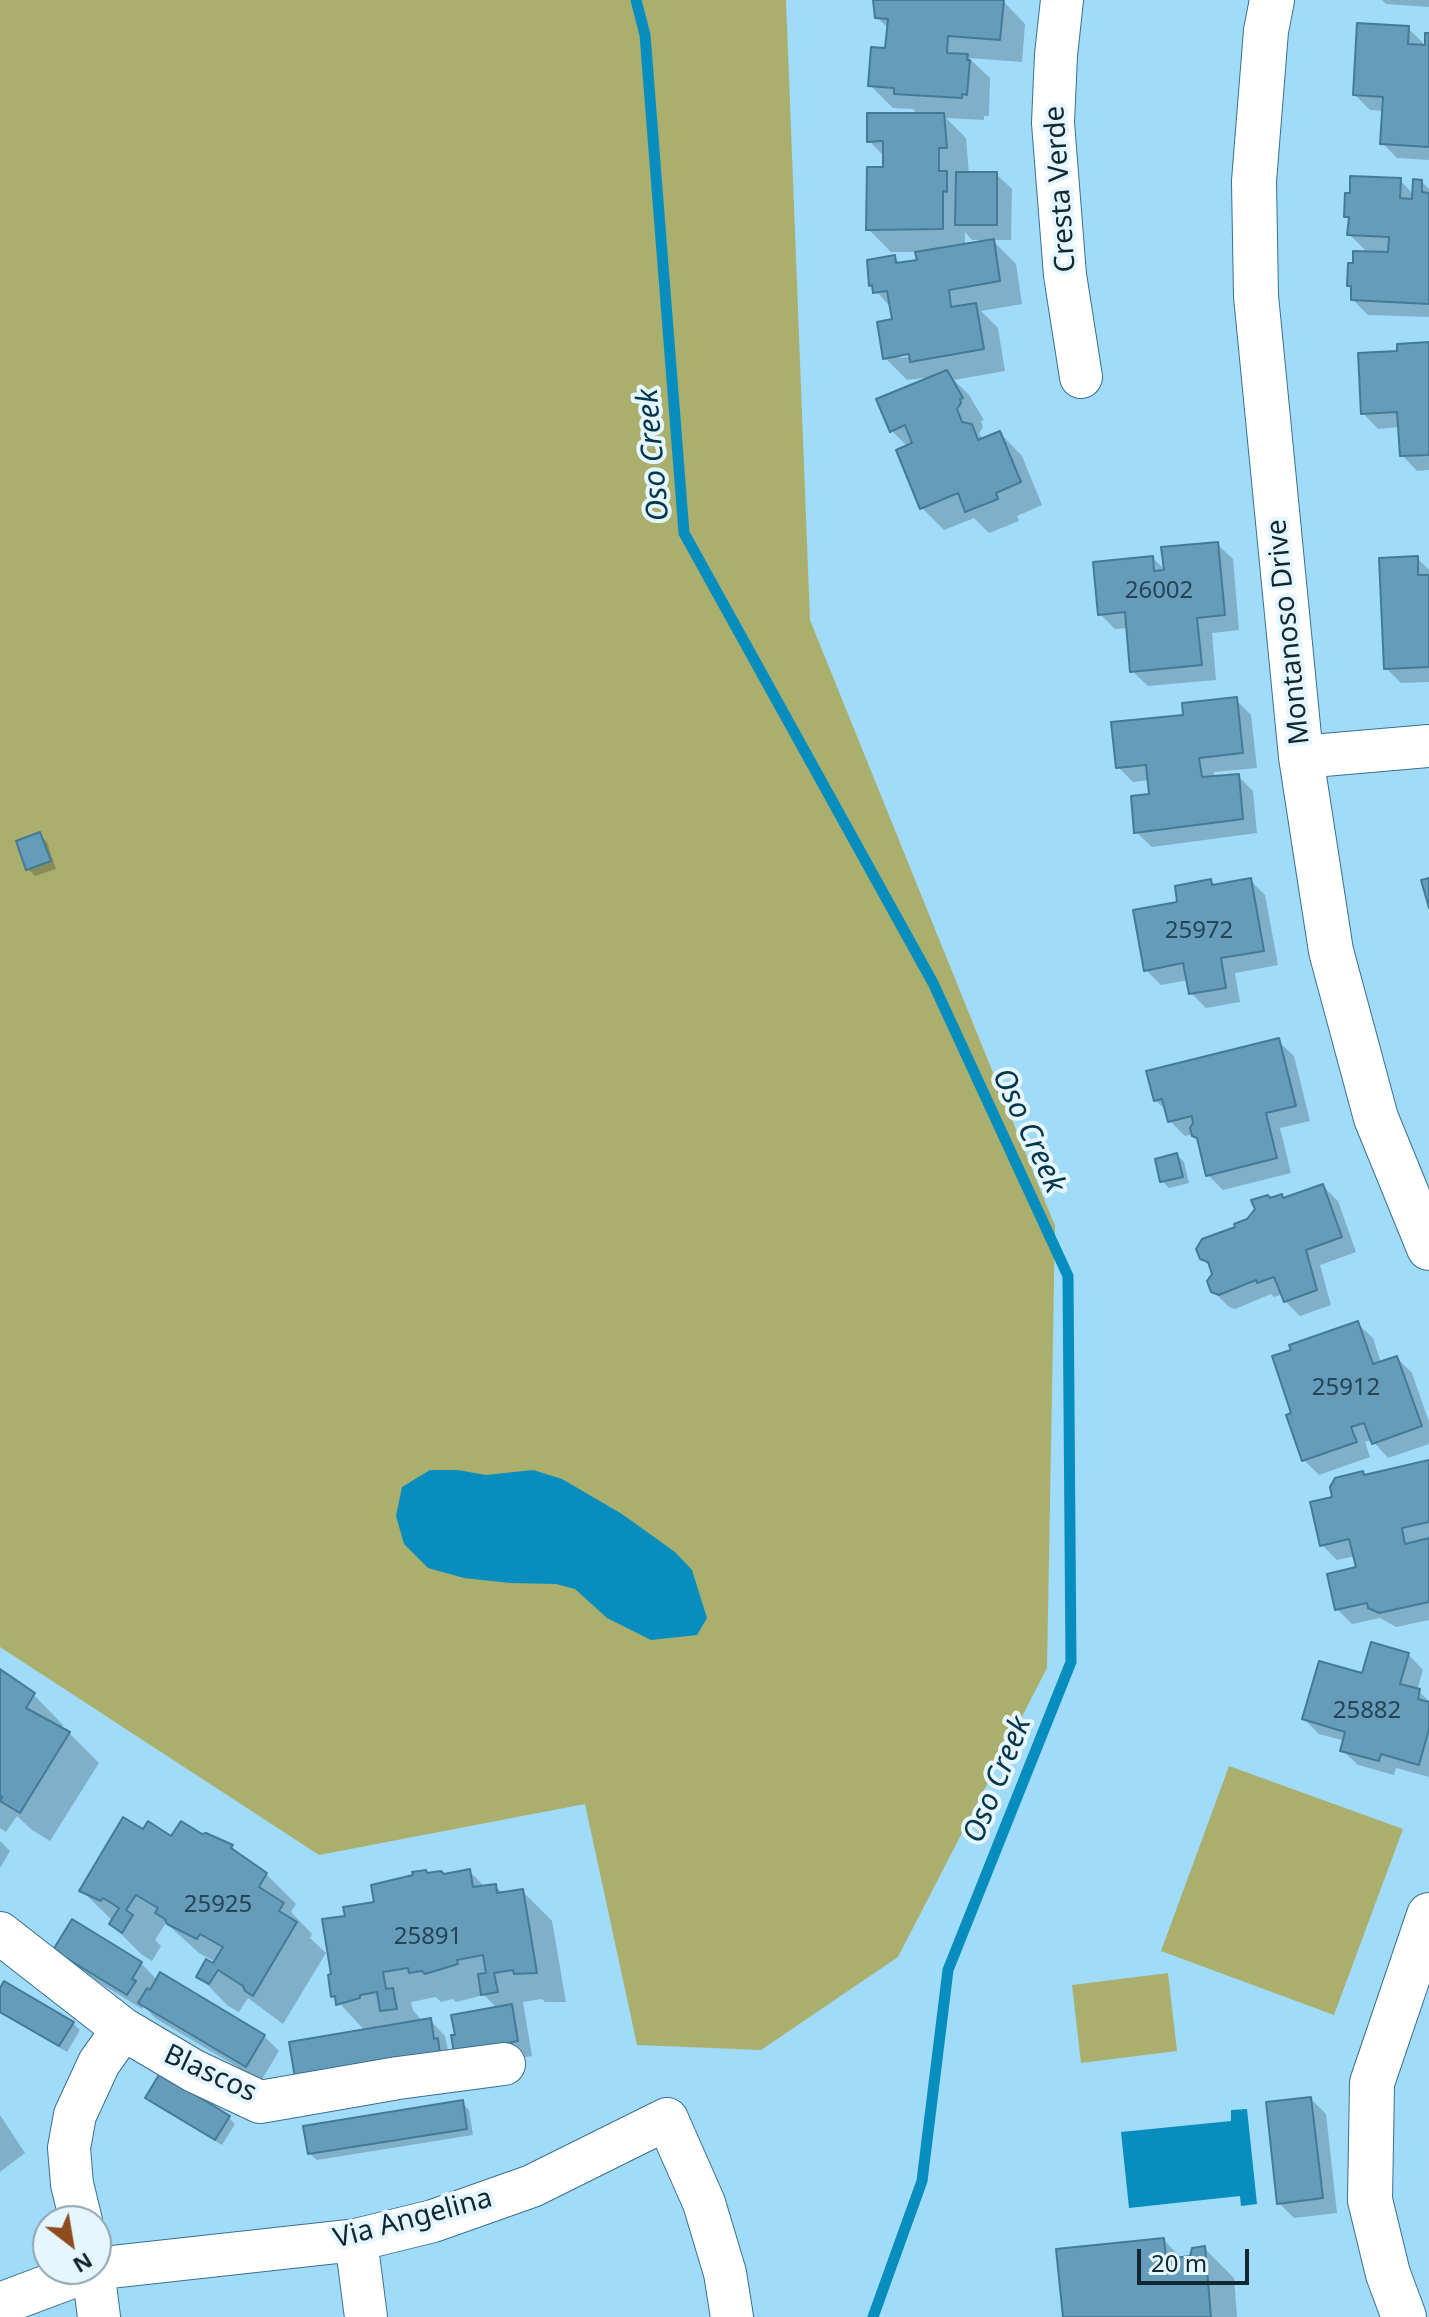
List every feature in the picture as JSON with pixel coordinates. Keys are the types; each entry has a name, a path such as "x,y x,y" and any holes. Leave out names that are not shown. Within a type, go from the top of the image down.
{"street":[{"name":"Cresta Verde","path":"1062,0 1053,123 1065,275 1081,377"},
{"name":"Montanoso Drive","path":"1272,0 1266,31 1254,181 1256,296 1301,757 1331,951 1376,1118 1429,1248"},
{"path":"1301,757 1429,746"},
{"path":"1404,2317 1388,2274 1370,2200 1372,2083 1429,1915"},
{"name":"Blascos","path":"0,1933 123,2029 194,2071 260,2102 398,2078 504,2064"},
{"path":"77,2205 69,2148 75,2115 99,2063 123,2029"},
{"name":"Via Angelina","path":"112,2267 356,2240 433,2221 532,2186 667,2119 704,2203 725,2273 732,2317"},
{"path":"356,2240 366,2317"},
{"name":"Via Angelina","path":"0,2304 50,2285"},
{"path":"95,2285 99,2317"}],"green space":[{"path":"0,0 786,0 810,620 1055,1226 1047,1668 898,1957 761,2050 637,2045 585,1804 319,1855 0,1647"},
{"path":"1229,1766 1403,1829 1334,2015 1161,1951"},
{"path":"1168,1973 1177,2051 1081,2063 1072,1985"}],"water":[{"path":"430,1470 458,1470 486,1475 533,1470 562,1479 622,1514 675,1552 692,1570 707,1618 697,1635 651,1640 607,1618 575,1589 556,1584 464,1578 428,1568 404,1544 396,1516 402,1487"},
{"path":"1247,2109 1257,2204 1241,2206 1240,2196 1129,2208 1121,2132 1231,2121 1231,2110"}],"building":[{"path":"873,0 1004,0 1000,40 948,36 947,53 968,54 967,60 970,60 967,95 962,94 962,98 894,94 894,88 868,86 871,47 885,48 888,19 875,18"},
{"path":"1357,23 1409,26 1408,44 1425,45 1425,33 1429,33 1429,147 1380,144 1383,97 1353,95"},
{"path":"867,113 944,113 947,148 939,148 939,171 947,171 947,192 943,191 943,229 866,230 867,167 883,167 883,141 867,142"},
{"path":"956,172 997,172 997,225 955,225"},
{"path":"1350,176 1401,178 1400,198 1412,199 1413,179 1422,180 1422,192 1429,193 1429,304 1351,300 1351,286 1347,286 1348,263 1353,263 1353,251 1388,252 1389,237 1347,235 1349,217 1344,217 1345,193 1350,193"},
{"path":"994,239 1000,281 949,290 951,307 976,303 984,349 910,362 909,354 883,359 877,322 892,319 887,291 873,293 872,285 869,286 867,260 895,255 896,263 917,260 915,252"},
{"path":"1429,342 1429,455 1400,456 1397,412 1361,414 1358,353 1397,351 1397,344"},
{"path":"947,370 963,398 957,409 962,422 972,424 978,440 1000,431 1021,482 996,493 998,499 965,512 958,493 920,509 896,450 912,443 905,425 890,432 876,399"},
{"path":"1218,542 1225,615 1197,618 1202,665 1130,672 1125,612 1098,615 1093,562 1153,556 1154,571 1164,570 1161,547"},
{"path":"1418,556 1418,575 1429,575 1429,667 1384,669 1379,558"},
{"path":"1237,697 1243,753 1199,758 1202,777 1239,774 1243,819 1134,833 1131,796 1149,794 1146,765 1116,768 1111,722 1183,715 1182,703"},
{"path":"40,832 51,861 26,870 16,841"},
{"path":"1251,878 1264,951 1221,958 1226,988 1189,994 1183,963 1144,971 1133,910 1177,902 1175,886 1211,879 1212,885"},
{"path":"1429,878 1429,908 1421,880"},
{"path":"1279,1038 1296,1106 1266,1113 1277,1158 1206,1176 1197,1138 1192,1136 1190,1128 1192,1116 1168,1122 1162,1099 1154,1101 1146,1071"},
{"path":"1177,1153 1183,1177 1160,1182 1155,1159"},
{"path":"1323,1184 1342,1237 1306,1250 1317,1290 1284,1302 1274,1277 1257,1283 1256,1280 1219,1295 1211,1292 1207,1281 1212,1274 1208,1262 1200,1259 1196,1249 1202,1239 1235,1227 1234,1224 1247,1219 1255,1209 1251,1200 1282,1194 1283,1198"},
{"path":"1358,1321 1373,1364 1397,1356 1422,1426 1372,1444 1364,1423 1351,1427 1357,1442 1302,1461 1286,1415 1291,1413 1272,1356 1291,1350 1289,1345"},
{"path":"1429,1460 1429,1522 1402,1528 1405,1544 1429,1538 1429,1602 1379,1613 1368,1608 1367,1603 1335,1610 1327,1574 1356,1567 1349,1539 1320,1546 1310,1502 1332,1497 1330,1487 1335,1478 1363,1471 1364,1475"},
{"path":"1371,1642 1409,1653 1400,1684 1420,1689 1418,1699 1429,1702 1429,1729 1419,1765 1381,1754 1379,1761 1340,1751 1345,1732 1302,1719 1319,1661 1362,1673"},
{"path":"0,1669 35,1693 26,1708 70,1732 20,1813 0,1801"},
{"path":"123,1817 143,1829 148,1821 171,1836 181,1821 202,1834 233,1845 231,1848 267,1873 259,1887 284,1903 279,1911 297,1922 253,1996 218,1970 209,1984 196,1977 206,1959 213,1963 223,1947 200,1934 197,1939 167,1924 155,1913 158,1908 136,1895 126,1910 133,1915 122,1933 109,1924 119,1908 103,1898 101,1901 79,1891"},
{"path":"470,1869 473,1887 496,1884 497,1893 523,1889 537,1973 514,1974 513,1970 494,1973 498,1992 481,1995 478,1974 486,1973 483,1955 457,1960 458,1964 425,1974 422,1971 409,1973 408,1968 383,1972 386,1989 393,1988 397,2009 380,2011 377,1992 336,2005 335,1996 331,1997 328,1975 331,1974 322,1919 345,1916 343,1907 374,1902 371,1885 413,1875 412,1872 426,1870 427,1873 441,1871 444,1874"},
{"path":"72,1919 142,1962 132,1979 136,1981 127,1995 53,1950"},
{"path":"160,1972 265,2035 246,2067 138,2003"},
{"path":"4,1981 74,2022 59,2046 0,2012 0,1988"},
{"path":"512,2004 518,2041 454,2053 451,2035 455,2035 451,2015"},
{"path":"431,2018 440,2054 295,2078 289,2042"},
{"path":"160,2073 230,2116 215,2140 145,2098"},
{"path":"1311,2097 1323,2198 1277,2204 1266,2102"},
{"path":"463,2100 467,2129 308,2154 303,2126"},
{"path":"1164,2238 1166,2259 1190,2256 1192,2248 1205,2246 1211,2317 1063,2317 1056,2249"}],"waterway":[{"name":"Oso Creek","path":"636,0 645,35 684,533 933,983 1068,1276 1071,1662 948,1970 922,2181 873,2317"}]}
